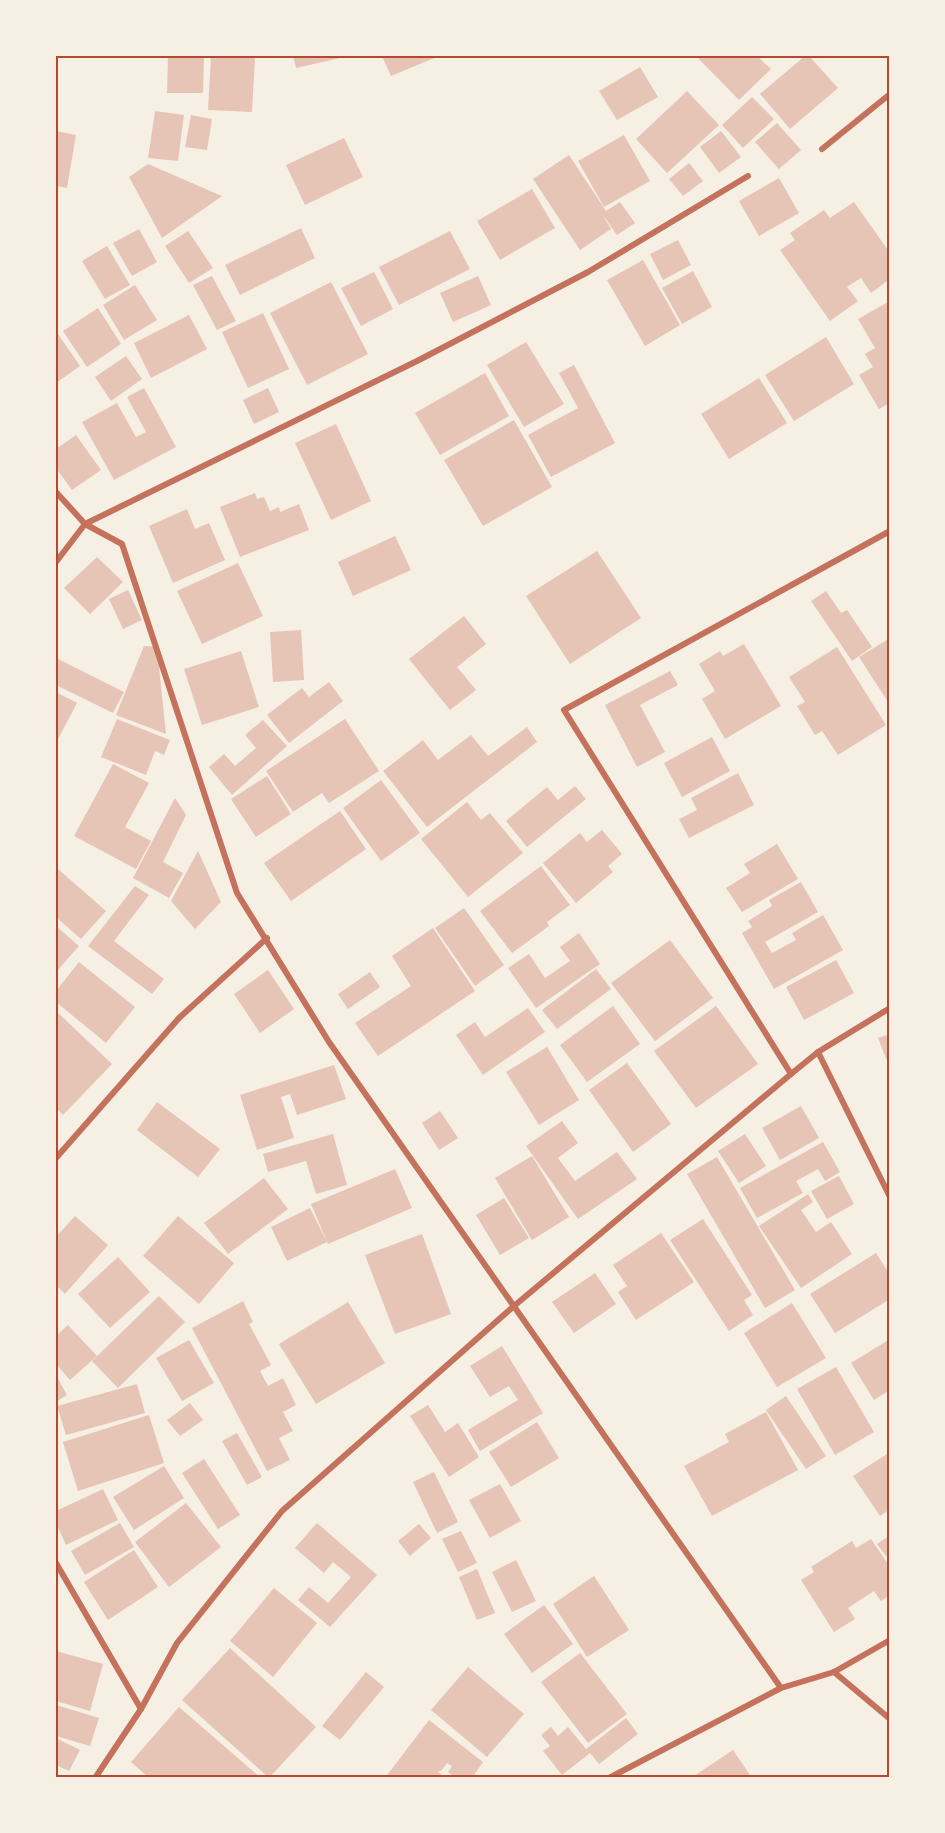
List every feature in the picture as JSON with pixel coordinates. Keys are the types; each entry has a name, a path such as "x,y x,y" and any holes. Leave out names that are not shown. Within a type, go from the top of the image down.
{"street":[{"path":"822,149 890,94"},
{"path":"56,562 85,524 408,366 577,277 748,176"},
{"path":"56,492 85,524 122,544 237,893 267,938 329,1042 781,1688"},
{"path":"790,1074 564,710 890,531"},
{"path":"56,1158 179,1018 267,938"},
{"path":"95,1778 141,1709 177,1643 282,1511 514,1306 790,1074 818,1052 890,1008"},
{"path":"818,1052 890,1197"},
{"path":"56,1563 141,1709"},
{"path":"609,1778 781,1688 834,1672 890,1640"},
{"path":"834,1672 890,1719"}],"building":[{"path":"168,56 204,56 203,93 167,93"},
{"path":"211,56 255,58 252,112 208,110"},
{"path":"293,56 349,56 296,68"},
{"path":"382,56 439,56 391,76"},
{"path":"696,56 757,56 771,69 739,100"},
{"path":"805,56 809,56 838,88 790,129 760,94"},
{"path":"640,67 658,97 617,120 599,91"},
{"path":"687,91 719,125 667,173 636,139"},
{"path":"752,97 774,119 743,148 722,125"},
{"path":"155,111 184,115 178,161 148,158"},
{"path":"191,115 212,119 207,150 185,147"},
{"path":"777,123 801,150 779,169 755,142"},
{"path":"56,131 76,135 67,188 56,186"},
{"path":"721,131 741,157 719,173 700,147"},
{"path":"624,135 650,181 604,207 578,161"},
{"path":"344,138 363,177 305,205 286,165"},
{"path":"569,155 606,211 620,202 635,223 617,235 602,214 611,229 580,250 533,179"},
{"path":"689,163 703,181 683,196 669,179"},
{"path":"148,164 222,196 162,238 129,177"},
{"path":"779,178 799,213 759,236 739,201"},
{"path":"532,189 555,228 500,260 477,221"},
{"path":"854,202 890,253 890,279 871,293 861,278 847,287 858,301 830,321 780,250 795,240 790,233 824,210 830,218"},
{"path":"301,228 315,258 240,295 225,265"},
{"path":"139,229 157,262 132,276 113,243"},
{"path":"188,231 213,268 189,283 165,246"},
{"path":"450,231 470,269 399,305 379,267"},
{"path":"678,240 691,265 663,280 650,254"},
{"path":"107,246 130,285 105,299 82,261"},
{"path":"643,260 680,325 645,346 607,280"},
{"path":"693,271 712,307 682,324 662,288"},
{"path":"374,272 393,309 361,326 341,288"},
{"path":"212,276 236,321 217,330 193,285"},
{"path":"478,276 491,305 453,322 440,293"},
{"path":"331,282 368,354 307,385 270,313"},
{"path":"135,285 157,320 124,340 103,305"},
{"path":"890,301 890,403 879,409 859,375 873,367 865,354 875,348 858,319"},
{"path":"98,308 121,344 87,367 63,331"},
{"path":"263,313 289,369 248,388 222,332"},
{"path":"189,315 207,349 151,378 134,343"},
{"path":"58,334 80,366 56,383 56,335"},
{"path":"826,337 854,384 794,421 765,375"},
{"path":"526,342 564,404 524,427 487,365"},
{"path":"126,356 142,379 111,401 95,377"},
{"path":"574,365 615,443 551,477 528,435 578,408 559,373"},
{"path":"485,373 509,416 440,455 415,413"},
{"path":"759,378 787,423 729,459 701,414"},
{"path":"144,388 176,447 114,480 82,422 117,403 136,437 146,432 127,397"},
{"path":"268,388 279,412 254,424 243,400"},
{"path":"514,420 552,487 483,526 444,460"},
{"path":"336,424 371,501 331,520 295,443"},
{"path":"76,435 101,470 72,490 56,468 56,449"},
{"path":"255,493 257,499 264,497 270,511 279,507 280,512 299,504 309,530 240,557 220,507"},
{"path":"187,509 195,529 209,523 225,560 173,583 149,526"},
{"path":"395,536 411,570 353,596 338,562"},
{"path":"597,551 641,618 570,664 526,596"},
{"path":"97,557 123,582 90,614 64,588"},
{"path":"238,563 263,616 202,644 177,591"},
{"path":"128,590 142,620 123,629 109,599"},
{"path":"826,591 841,613 847,610 872,647 852,661 811,601"},
{"path":"464,616 486,644 457,667 476,690 450,710 409,659"},
{"path":"301,630 304,680 273,682 270,632"},
{"path":"890,638 890,705 859,657"},
{"path":"744,644 781,706 725,739 702,699 715,691 699,664 720,651 723,656"},
{"path":"144,646 157,647 166,734 116,715"},
{"path":"837,647 886,725 838,755 822,731 815,735 797,706 805,702 789,677"},
{"path":"241,651 259,707 202,725 184,669"},
{"path":"56,658 124,692 113,713 56,685"},
{"path":"670,671 678,685 640,705 665,752 637,767 605,705"},
{"path":"329,682 343,701 289,743 267,715 302,688 309,697"},
{"path":"56,692 77,703 56,743"},
{"path":"117,719 170,740 164,755 155,751 146,775 101,757"},
{"path":"345,719 379,771 329,803 322,793 293,812 266,771"},
{"path":"263,720 287,746 232,795 209,767 224,754 235,766 256,748 245,735"},
{"path":"527,727 537,742 427,827 383,771 423,740 438,760 471,735 488,756"},
{"path":"712,737 730,771 682,797 664,763"},
{"path":"113,764 149,783 125,827 151,841 136,869 74,836"},
{"path":"738,773 754,805 689,838 679,819 697,810 691,798"},
{"path":"267,776 291,814 256,837 231,799"},
{"path":"381,780 420,833 381,861 343,808"},
{"path":"575,786 586,799 527,847 506,821 547,787 558,800"},
{"path":"175,798 186,815 163,862 183,873 169,898 133,878"},
{"path":"467,802 481,820 490,813 523,853 468,897 421,839"},
{"path":"340,811 366,849 291,901 264,863"},
{"path":"602,830 622,854 608,866 613,872 576,903 543,863 580,833 587,842"},
{"path":"777,844 798,879 742,912 726,888 750,873 744,864"},
{"path":"198,851 221,902 195,929 171,901"},
{"path":"541,866 570,905 547,922 549,926 512,953 480,911"},
{"path":"58,869 106,911 81,939 56,917 56,872"},
{"path":"801,882 818,912 765,942 772,953 796,940 792,933 823,915 843,950 774,989 742,933 752,927 748,921 772,906 769,900"},
{"path":"135,886 149,895 114,941 164,979 152,994 88,946"},
{"path":"464,908 504,965 475,986 435,928"},
{"path":"56,926 79,946 56,972"},
{"path":"433,928 475,991 378,1056 355,1023 411,986 392,956"},
{"path":"579,933 600,964 536,1008 508,968 529,954 545,978 570,961 560,947"},
{"path":"670,940 713,998 655,1041 611,983"},
{"path":"836,960 854,993 804,1020 786,987"},
{"path":"79,962 135,1007 106,1043 56,1002 56,991"},
{"path":"596,969 611,989 557,1029 542,1010"},
{"path":"268,970 294,1009 260,1033 234,994"},
{"path":"370,972 380,987 348,1009 338,994"},
{"path":"613,1006 640,1044 587,1082 560,1045"},
{"path":"716,1006 758,1064 696,1108 654,1051"},
{"path":"528,1008 545,1032 483,1075 456,1035 475,1022 485,1037"},
{"path":"56,1011 112,1064 63,1115 56,1108"},
{"path":"890,1034 890,1066 889,1066 878,1038"},
{"path":"547,1047 579,1100 539,1125 506,1072"},
{"path":"627,1063 671,1124 633,1152 589,1090"},
{"path":"334,1065 346,1099 297,1115 290,1094 281,1097 294,1138 257,1150 240,1095"},
{"path":"157,1102 220,1149 198,1177 137,1130"},
{"path":"801,1106 819,1138 780,1160 762,1128"},
{"path":"440,1111 458,1138 439,1150 422,1123"},
{"path":"562,1121 578,1143 558,1158 575,1181 617,1152 637,1179 578,1219 526,1146"},
{"path":"333,1134 347,1185 316,1194 306,1161 268,1172 263,1154"},
{"path":"745,1134 766,1166 739,1183 718,1151"},
{"path":"823,1142 840,1172 825,1181 818,1169 796,1181 803,1193 757,1218 740,1188"},
{"path":"532,1156 569,1217 532,1240 495,1178"},
{"path":"717,1157 795,1290 765,1308 687,1174"},
{"path":"395,1169 412,1208 328,1244 311,1204"},
{"path":"839,1176 854,1204 827,1219 811,1191"},
{"path":"264,1178 288,1209 228,1254 204,1223"},
{"path":"808,1194 813,1202 801,1210 816,1232 831,1222 852,1254 801,1288 759,1226"},
{"path":"504,1198 529,1238 500,1255 476,1215"},
{"path":"310,1208 327,1242 287,1261 271,1227"},
{"path":"75,1216 108,1245 65,1294 56,1285 56,1237"},
{"path":"178,1216 234,1263 199,1304 143,1256"},
{"path":"703,1219 752,1295 744,1300 753,1315 729,1331 670,1240"},
{"path":"661,1233 694,1282 636,1320 618,1292 627,1286 613,1265"},
{"path":"422,1234 451,1314 395,1334 365,1255"},
{"path":"876,1253 890,1275 890,1299 835,1333 810,1294"},
{"path":"118,1257 150,1292 110,1328 78,1294"},
{"path":"595,1273 616,1304 574,1333 552,1302"},
{"path":"159,1296 185,1322 118,1388 92,1361"},
{"path":"243,1301 253,1322 249,1324 271,1365 260,1371 268,1386 283,1378 296,1405 283,1412 293,1431 279,1438 290,1460 267,1471 192,1328"},
{"path":"348,1302 385,1363 316,1404 279,1344"},
{"path":"792,1303 826,1358 777,1387 744,1333"},
{"path":"68,1325 97,1356 70,1380 56,1364 56,1336"},
{"path":"890,1339 890,1390 874,1400 851,1363"},
{"path":"189,1340 214,1383 182,1401 156,1358"},
{"path":"502,1346 543,1413 480,1451 468,1430 518,1400 509,1386 490,1397 470,1366"},
{"path":"836,1367 874,1432 835,1455 797,1389"},
{"path":"56,1375 67,1395 56,1402"},
{"path":"137,1384 145,1413 66,1435 57,1406"},
{"path":"786,1396 826,1456 806,1469 766,1410"},
{"path":"190,1403 203,1420 180,1436 167,1420"},
{"path":"428,1405 445,1432 458,1423 479,1457 449,1477 410,1416"},
{"path":"766,1412 798,1470 712,1516 684,1466 729,1442 725,1434"},
{"path":"149,1415 164,1463 78,1491 63,1442"},
{"path":"537,1422 559,1458 511,1487 489,1452"},
{"path":"237,1433 262,1477 247,1485 222,1441"},
{"path":"890,1452 890,1509 880,1516 853,1476"},
{"path":"204,1459 240,1515 218,1529 182,1473"},
{"path":"164,1466 184,1498 134,1530 113,1497"},
{"path":"434,1472 458,1522 437,1533 413,1482"},
{"path":"500,1484 521,1521 490,1538 469,1500"},
{"path":"103,1489 118,1520 66,1545 56,1523 56,1511"},
{"path":"186,1503 221,1547 169,1587 135,1542"},
{"path":"120,1523 134,1547 85,1575 71,1551"},
{"path":"317,1523 377,1575 330,1627 298,1600 309,1587 328,1603 351,1577 333,1562 324,1573 295,1548"},
{"path":"419,1524 431,1538 410,1556 398,1541"},
{"path":"461,1531 477,1563 458,1572 442,1539"},
{"path":"890,1535 890,1561 877,1544"},
{"path":"871,1539 890,1567 890,1595 881,1601 874,1591 848,1608 855,1619 834,1632 801,1580 814,1572 811,1567 852,1541 856,1548"},
{"path":"134,1550 158,1587 108,1620 84,1582"},
{"path":"516,1560 536,1601 512,1612 492,1572"},
{"path":"477,1569 495,1613 477,1620 459,1577"},
{"path":"594,1576 629,1630 587,1657 553,1604"},
{"path":"274,1588 317,1623 273,1677 230,1641"},
{"path":"544,1605 573,1644 532,1673 504,1634"},
{"path":"230,1648 316,1727 269,1778 182,1700"},
{"path":"56,1651 103,1664 90,1711 56,1701"},
{"path":"580,1653 627,1714 588,1743 541,1682"},
{"path":"468,1667 524,1714 487,1757 431,1710"},
{"path":"366,1672 384,1687 340,1740 322,1726"},
{"path":"56,1705 99,1718 90,1746 56,1736"},
{"path":"179,1707 261,1778 149,1778 131,1762"},
{"path":"626,1718 638,1734 599,1764 590,1753 562,1775 543,1751 550,1746 541,1735 551,1727 558,1736 568,1727 586,1749"},
{"path":"429,1720 483,1762 472,1778 456,1778 448,1772 452,1766 447,1763 441,1771 437,1771 445,1778 385,1778"},
{"path":"56,1738 80,1750 69,1771 56,1765"},
{"path":"733,1750 752,1778 691,1778"}]}
